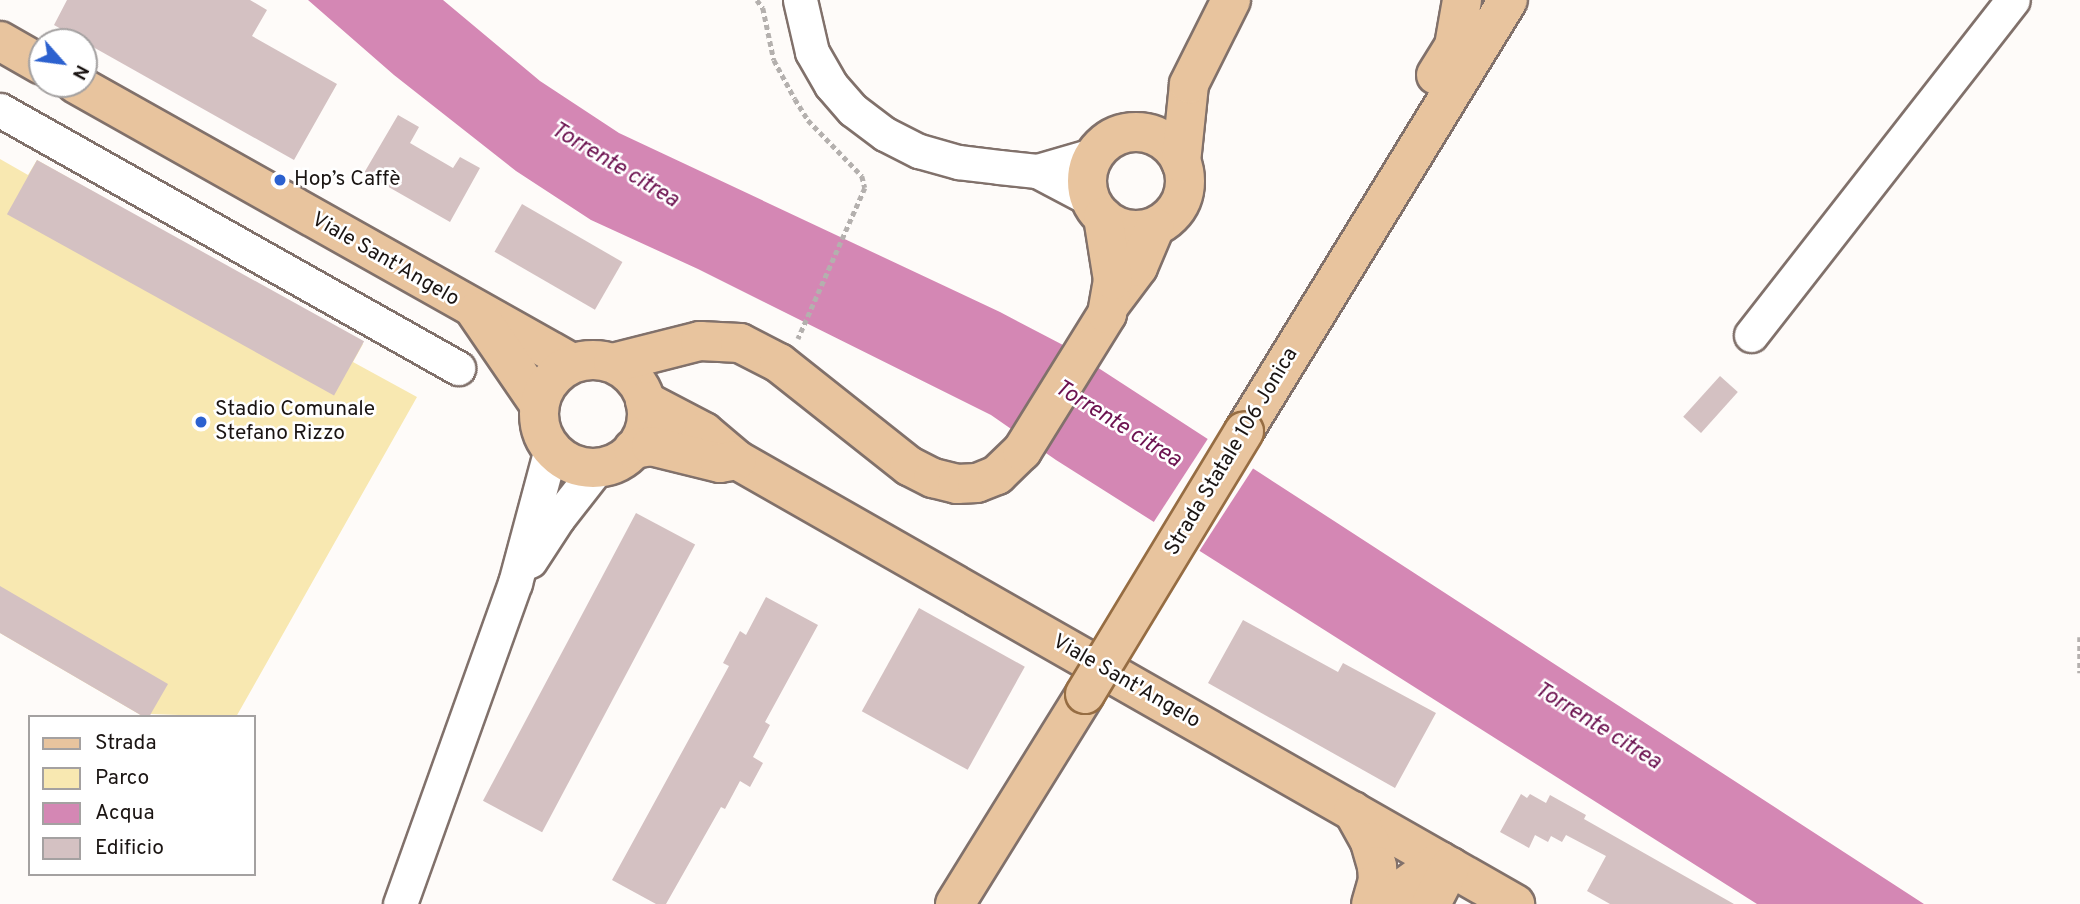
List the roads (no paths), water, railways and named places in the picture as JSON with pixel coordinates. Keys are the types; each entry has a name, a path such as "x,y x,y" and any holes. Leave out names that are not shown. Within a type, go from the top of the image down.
{"main road":[{"path":"1097,208 1128,230 1155,227 1168,218 1184,192 1185,177 1181,162 1189,85 1231,0"},
{"path":"1324,299 1331,249 1454,46 1462,0"},
{"name":"Strada Statale 106 Jonica","path":"955,904 1508,0"},
{"path":"0,41 28,57"},
{"path":"1111,303 1112,259 1087,184 1089,168 1106,142 1135,132 1189,85"},
{"name":"Viale Sant'Angelo","path":"98,97 475,311 572,363"},
{"path":"1135,132 1162,140 1181,162"},
{"path":"612,363 700,341 722,340 757,350 779,363 895,456 933,478 957,484 977,483 997,475 1022,452 1091,343 1111,303 1138,267 1155,227"},
{"name":"Viale Sant'Angelo","path":"475,311 539,404"},
{"path":"645,399 700,341"},
{"path":"599,360 612,363 626,371 645,399 647,418 642,435 623,458 598,467 581,467 564,460 551,449 538,421 539,404 545,387 556,373 572,363 599,360"},
{"name":"Viale Sant'Angelo","path":"645,399 704,432 737,460 1515,904"},
{"name":"Viale Sant'Angelo","path":"633,449 651,446 720,463 737,460"},
{"path":"987,904 1059,768 1076,708"},
{"path":"1353,811 1374,853 1378,880 1371,904"},
{"path":"1381,904 1445,864"},
{"path":"1431,904 1445,864"}],"street":[{"path":"800,0 812,52 831,85 853,110 885,134 919,151 958,162 1037,171 1096,154"},
{"path":"1751,335 2013,0"},
{"path":"0,110 458,368"},
{"path":"1037,171 1097,208"},
{"path":"400,904 515,583 551,449"},
{"path":"515,583 558,518 598,467"}],"water":[{"name":"Torrente citrea","path":"308,0 443,0 540,81 619,133 1000,312 1063,345 1924,904 1757,904 1056,460 991,415 698,269 591,220 516,171 394,75"}],"place":[{"name":"Hop’s Caffè","path":"280,180"},
{"name":"Stadio Comunale Stefano Rizzo","path":"201,422"}]}
